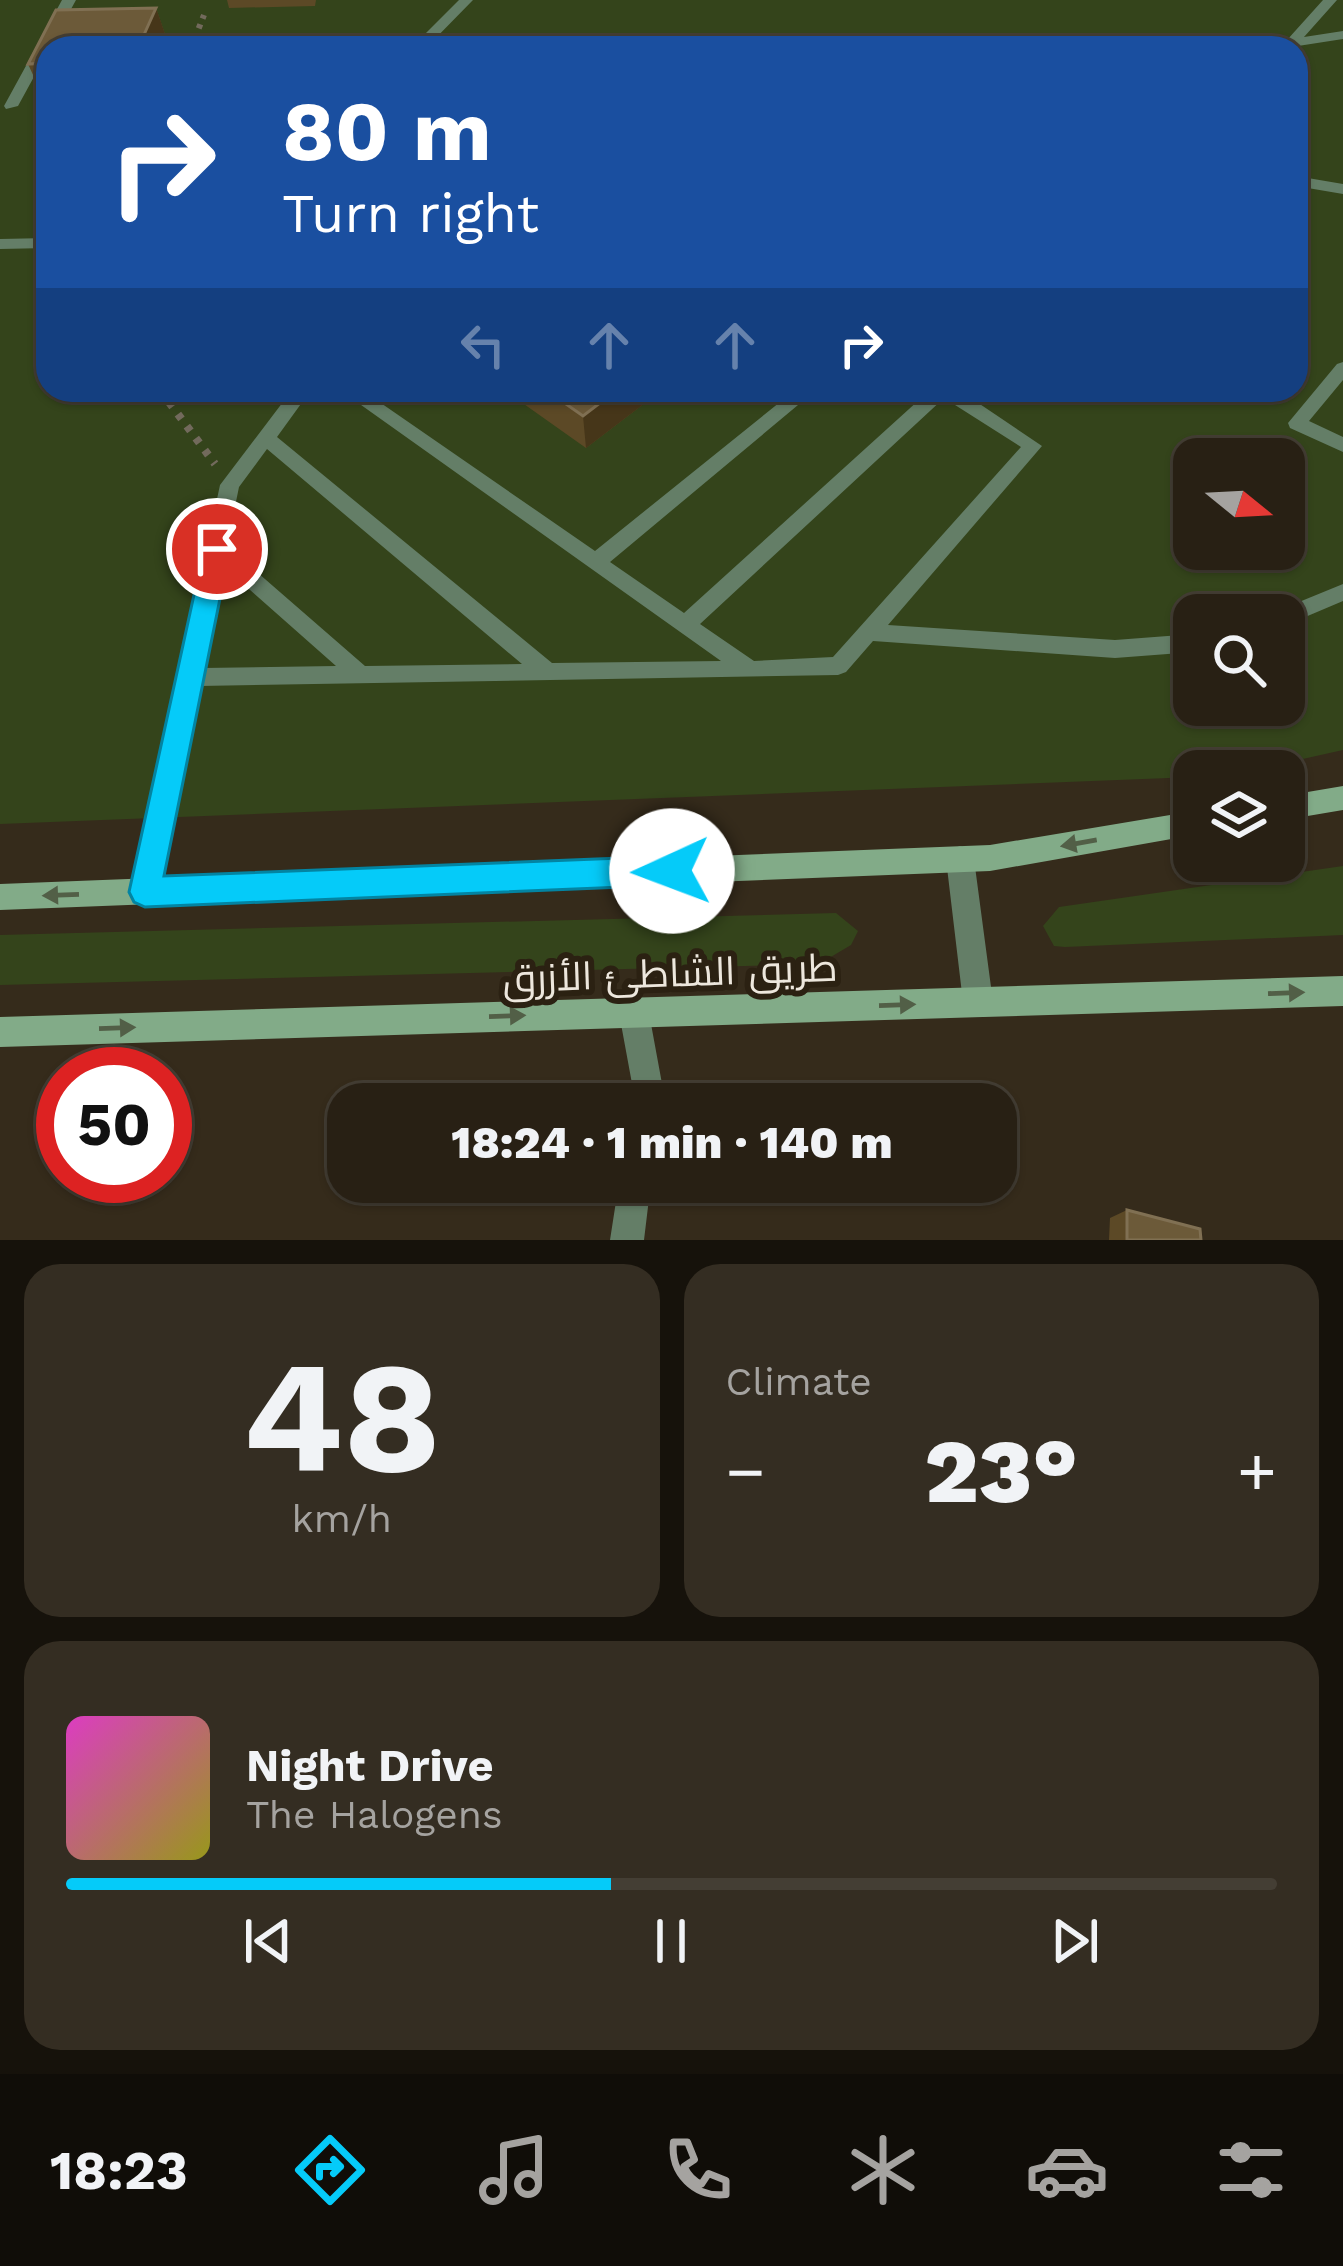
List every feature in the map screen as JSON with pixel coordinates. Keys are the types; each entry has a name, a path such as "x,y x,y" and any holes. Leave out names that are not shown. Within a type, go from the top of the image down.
{"main road":[{"path":"1305,804 1343,797"},
{"path":"0,897 990,858 1173,827"},
{"name":"طريق الشاطئ الأزرق","path":"0,1032 1343,991"}],"street":[{"path":"960,859 978,1002"},
{"path":"634,1012 647,1083"},
{"path":"626,1240 631,1203"}],"lane":[{"path":"49,36 69,0"},
{"path":"430,36 466,0"},
{"path":"1297,36 1330,0"},
{"path":"1308,40 1343,35"},
{"path":"11,106 36,60"},
{"path":"1308,183 1343,189"},
{"path":"0,244 36,243"},
{"path":"1343,368 1297,422 1343,445"},
{"path":"145,892 230,484 293,402"},
{"path":"366,402 750,670"},
{"path":"596,562 793,402"},
{"path":"686,625 930,402"},
{"path":"191,676 838,666 1033,446 962,402"},
{"path":"265,437 547,672"},
{"path":"217,549 361,675"},
{"path":"1305,608 1343,592"},
{"path":"868,632 1115,650 1173,645"}],"path":[{"path":"196,36 204,15"},
{"path":"169,402 230,484"}],"green space":[{"path":"0,0 1343,0 1343,750 1305,758 1305,750 1173,750 1173,778 0,824"},
{"path":"1343,866 1343,935 1065,947 1054,946 1043,926 1059,907 1232,882 1305,882 1305,871"},
{"path":"836,913 858,931 851,945 819,964 0,985 0,935"}],"building":[{"path":"156,8 143,36 43,36 56,10"},
{"path":"563,402 601,402 583,416"},
{"path":"1127,1210 1200,1229 1201,1240 1127,1240"}],"route":[{"path":"217,549 145,892 672,871"}]}
